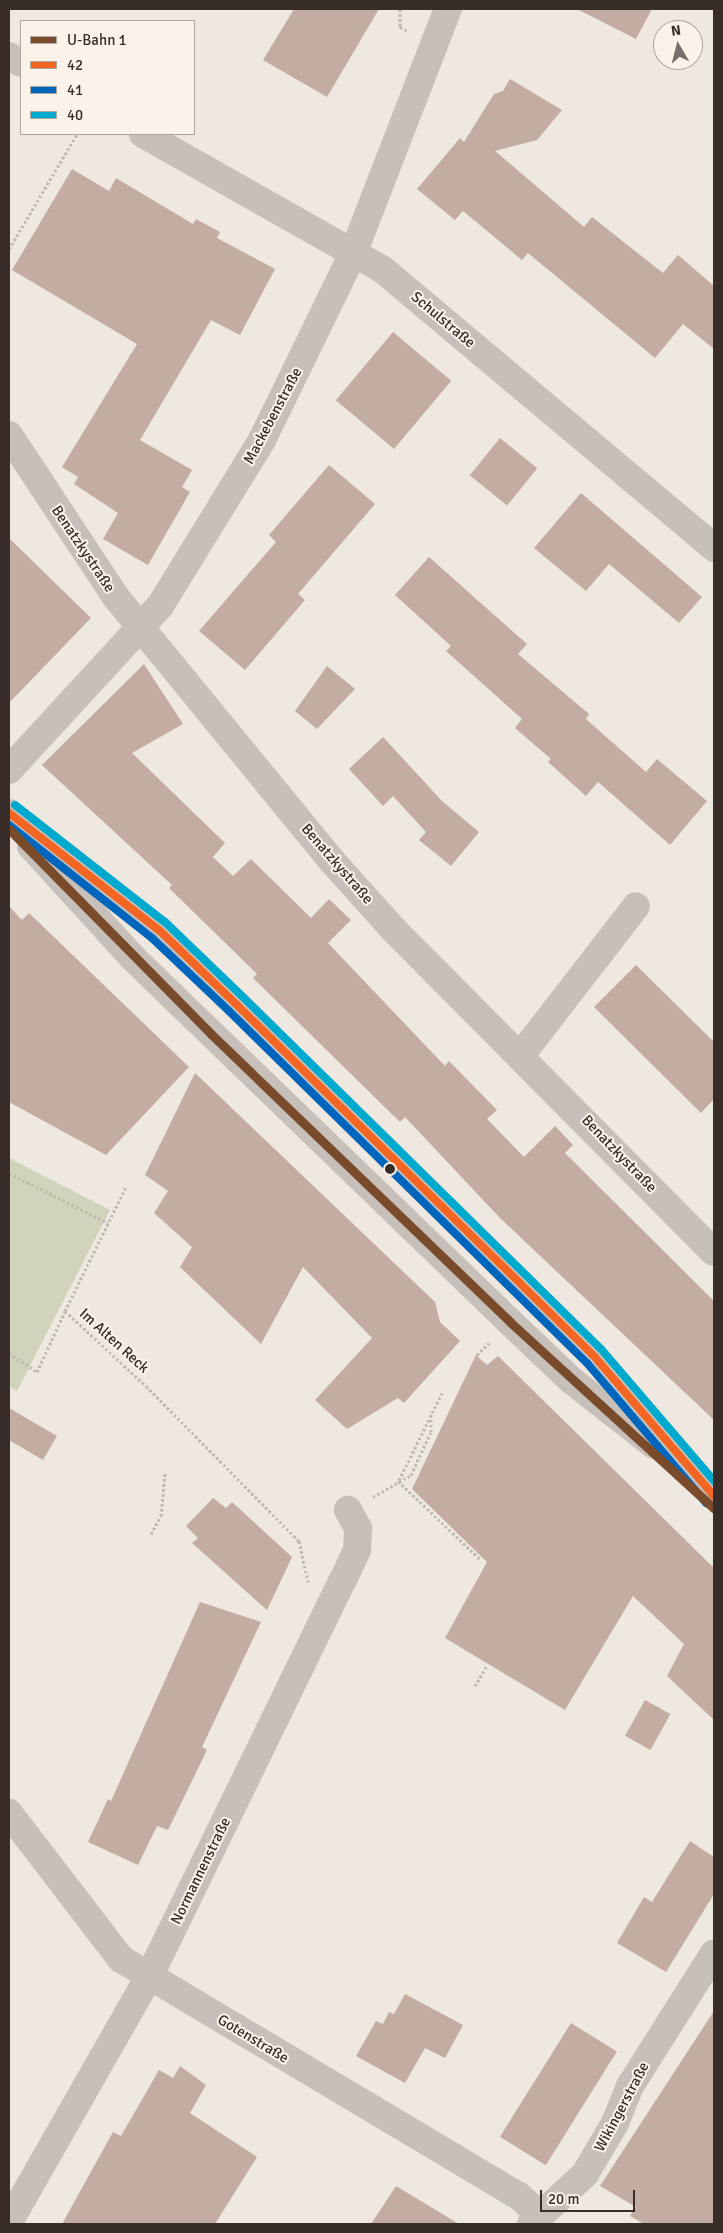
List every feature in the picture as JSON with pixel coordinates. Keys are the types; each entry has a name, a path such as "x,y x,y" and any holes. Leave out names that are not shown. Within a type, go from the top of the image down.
{"street":[{"name":"Mackebenstraße","path":"9,770 141,628 176,582 262,440 354,251 448,9"},
{"path":"9,56 20,62"},
{"name":"Schulstraße","path":"145,135 354,251 390,275 714,548"},
{"name":"Benatzkystraße","path":"9,435 94,566 141,628 332,861 714,1252"},
{"path":"9,813 159,930 236,1004 594,1356 706,1488"},
{"path":"9,821 132,957 510,1322 571,1380 706,1488"},
{"path":"521,1055 636,906"},
{"name":"Normannenstraße","path":"9,2222 149,1977 357,1550 358,1528 348,1510"},
{"name":"Gotenstraße","path":"9,1813 98,1934 121,1959 519,2196 536,2220"},
{"name":"Wikingerstraße","path":"536,2220 585,2174 615,2123 630,2086 714,1953"}],"path":[{"path":"9,249 76,135"},
{"path":"9,1172 108,1223"},
{"path":"64,1311 126,1187"},
{"name":"Im Alten Reck","path":"9,1353 37,1372 64,1311 299,1541 306,1581 333,1600"},
{"path":"477,1355 493,1338"},
{"path":"398,1481 431,1411 442,1393"},
{"path":"398,1481 411,1475 430,1432 431,1411"},
{"path":"151,1534 160,1516 165,1473"},
{"path":"398,1481 480,1559"},
{"path":"474,1686 487,1665"}],"green space":[{"path":"9,1158 110,1210 17,1391 9,1386"}],"building":[{"path":"294,9 379,9 327,97 263,60"},
{"path":"577,9 652,9 636,39"},
{"path":"510,79 562,110 537,140 495,151 584,227 592,217 663,273 678,255 714,286 714,349 683,324 655,358 528,253 522,260 463,211 455,220 417,189 460,138 464,142 494,94 503,91"},
{"path":"72,169 109,191 116,178 193,224 196,219 220,232 217,238 275,269 240,335 211,320 140,440 192,470 182,487 190,492 148,565 103,539 118,513 74,484 78,477 62,467 137,344 12,270"},
{"path":"393,332 451,381 394,449 336,400"},
{"path":"500,438 537,468 507,506 470,475"},
{"path":"329,465 375,504 298,594 305,600 245,670 199,631 276,542 269,535"},
{"path":"581,493 702,597 679,623 609,564 586,591 534,548"},
{"path":"9,538 91,618 9,703"},
{"path":"429,557 527,644 518,654 589,714 586,719 646,772 657,759 707,801 670,845 598,782 586,796 548,762 551,759 515,728 522,719 446,651 451,646 395,595"},
{"path":"144,664 183,724 132,753 225,843 213,857 233,876 251,859 311,918 329,899 351,920 328,943 445,1066 449,1061 497,1110 487,1119 524,1157 555,1126 573,1145 565,1153 714,1301 714,1420 500,1218 405,1117 400,1122 253,978 257,974 169,888 172,885 42,765"},
{"path":"327,666 355,689 317,729 295,711"},
{"path":"383,737 442,801 479,832 451,866 419,840 426,832 393,796 383,806 349,769"},
{"path":"9,906 22,920 29,913 189,1067 106,1155 9,1102"},
{"path":"636,965 714,1042 714,1099 701,1113 594,1007"},
{"path":"195,1073 435,1302 440,1322 460,1341 404,1403 398,1398 347,1429 315,1400 372,1338 303,1267 261,1344 180,1267 192,1247 154,1213 168,1191 145,1175"},
{"path":"476,1355 487,1365 498,1356 714,1568 714,1720 667,1676 684,1644 633,1596 565,1710 445,1638 487,1562 412,1489"},
{"path":"9,1408 57,1436 43,1460 9,1440"},
{"path":"213,1498 226,1508 232,1502 292,1557 267,1610 192,1543 198,1538 186,1526"},
{"path":"200,1602 261,1622 202,1747 207,1750 168,1830 157,1826 138,1865 88,1842 108,1799 111,1801"},
{"path":"645,1700 670,1714 650,1750 625,1736"},
{"path":"690,1841 714,1857 714,1894 666,1972 617,1943 644,1897 652,1902"},
{"path":"405,1994 463,2025 445,2058 425,2048 405,2083 356,2056 376,2021 383,2024 389,2012 394,2014"},
{"path":"714,2011 714,2224 644,2224 630,2216 636,2207 600,2186"},
{"path":"571,2023 617,2052 546,2165 500,2137"},
{"path":"180,2066 206,2085 190,2113 257,2157 215,2224 62,2224 113,2132 121,2136 159,2070 173,2078"},
{"path":"396,2186 459,2224 371,2224"}],"metro line":[{"name":"1","path":"9,829 211,1034 510,1322 714,1508"}],"transit line":[{"name":"40","path":"15,805 165,922 243,997 601,1349 714,1481"},
{"name":"42","path":"9,813 159,930 236,1004 594,1356 714,1496"},
{"name":"41","path":"9,825 152,938 229,1011 587,1363 706,1503"}]}
